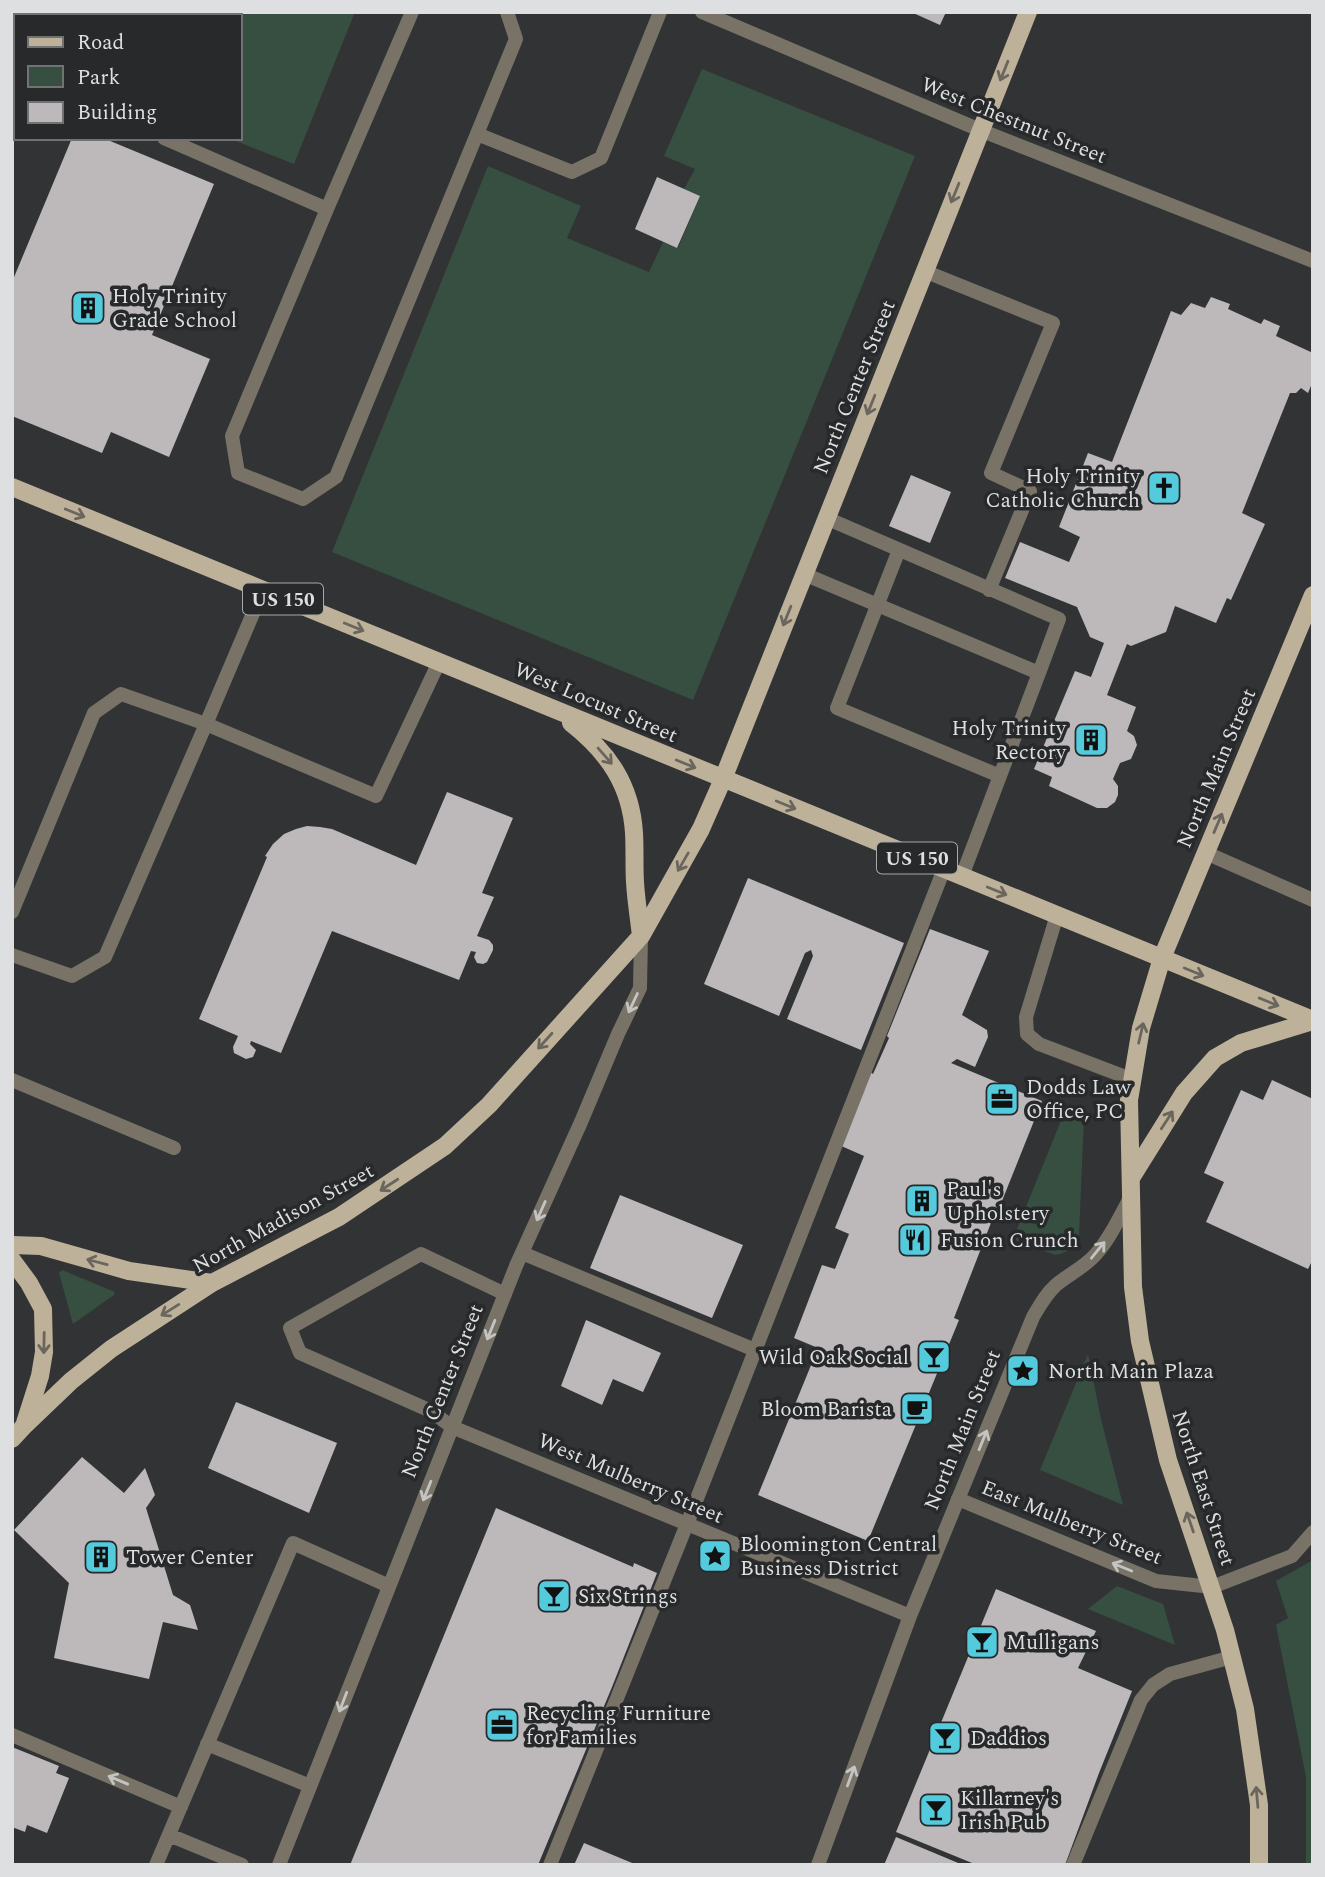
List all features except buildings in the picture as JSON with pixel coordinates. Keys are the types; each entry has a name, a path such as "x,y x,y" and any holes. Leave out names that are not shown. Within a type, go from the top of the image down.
{"main road":[{"name":"North Center Street","path":"723,779 1028,12"},
{"name":"West Locust Street","path":"12,487 1162,958"},
{"name":"North Main Street","path":"1162,958 1312,601"},
{"path":"555,710 588,736 613,764 628,796 634,832 635,883 641,936"},
{"name":"North Madison Street","path":"12,1439 71,1381 111,1349 212,1283 339,1217 445,1146 489,1105 641,936 701,829 723,779"},
{"name":"US 150","path":"1162,958 1313,1021"},
{"name":"North East Street","path":"1162,958 1141,1028 1129,1100 1133,1287 1140,1341 1168,1460 1212,1587 1245,1709 1259,1805 1259,1865"},
{"path":"1130,1178 1184,1093 1215,1058 1241,1043 1313,1021"},
{"path":"12,1245 41,1246 129,1271 212,1283"},
{"path":"12,1260 43,1309 44,1352 40,1376 25,1425"}],"street":[{"path":"412,12 232,436 238,473 303,499 336,477 516,39 507,12"},
{"path":"477,134 572,172 601,158 660,12"},
{"name":"West Chestnut Street","path":"702,12 980,130 1313,261"},
{"path":"169,140 327,209"},
{"path":"924,271 1053,323 991,473 1030,491 989,590"},
{"path":"826,518 1059,620 962,876"},
{"path":"899,550 837,708 1000,776"},
{"path":"804,574 1039,673"},
{"path":"12,955 72,976 105,957 263,590"},
{"path":"12,912 94,713 121,694 206,724 376,796 439,662"},
{"path":"1206,853 1313,900"},
{"path":"550,1865 944,869"},
{"path":"1057,915 1026,1017 1027,1034 1039,1044 1131,1079"},
{"name":"North Center Street","path":"279,1865 505,1294 640,988 641,936"},
{"path":"12,1080 174,1147"},
{"name":"North Main Street","path":"817,1865 910,1616 1034,1317 1056,1285 1096,1254 1131,1196"},
{"name":"West Mulberry Street","path":"505,1294 421,1254 290,1328 300,1353 431,1411 452,1427 910,1616"},
{"path":"522,1254 755,1350"},
{"name":"East Mulberry Street","path":"958,1499 1156,1581 1212,1587"},
{"path":"1212,1587 1292,1556 1313,1532"},
{"path":"156,1865 293,1543 389,1586"},
{"path":"1073,1865 1141,1700 1153,1685 1170,1674 1232,1657"},
{"path":"12,1735 181,1807"},
{"path":"207,1744 310,1786"},
{"path":"169,1835 242,1865"}],"green space":[{"path":"355,12 294,164 233,140 242,140 242,14 85,14"},
{"path":"702,69 915,156 693,700 332,552 488,166 581,206 567,238 649,272 663,242 678,248 700,196 684,189 695,169 664,156"},
{"path":"1077,1107 1082,1109 1084,1117 1079,1235 1070,1249 1055,1255 1013,1239 1062,1118"},
{"path":"62,1270 115,1292 114,1295 73,1324 59,1273"},
{"path":"1088,1354 1101,1419 1123,1505 1040,1470"},
{"path":"1313,1560 1313,1865 1306,1865 1306,1777 1276,1625 1288,1618 1276,1581"},
{"path":"1117,1586 1163,1604 1175,1645 1088,1609"}],"place":[{"name":"Holy Trinity Grade School","path":"88,308"},
{"name":"Holy Trinity Catholic Church","path":"1164,488"},
{"name":"Holy Trinity Rectory","path":"1091,740"},
{"name":"Dodds Law Office, PC","path":"1002,1099"},
{"name":"Paul's Upholstery","path":"922,1201"},
{"name":"Fusion Crunch","path":"915,1240"},
{"name":"Wild Oak Social","path":"934,1357"},
{"name":"North Main Plaza","path":"1023,1371"},
{"name":"Bloom Barista","path":"917,1409"},
{"name":"Bloomington Central Business District","path":"715,1556"},
{"name":"Tower Center","path":"101,1557"},
{"name":"Six Strings","path":"554,1596"},
{"name":"Mulligans","path":"982,1642"},
{"name":"Recycling Furniture for Families","path":"502,1725"},
{"name":"Daddios","path":"945,1738"},
{"name":"Killarney's Irish Pub","path":"936,1810"}]}
